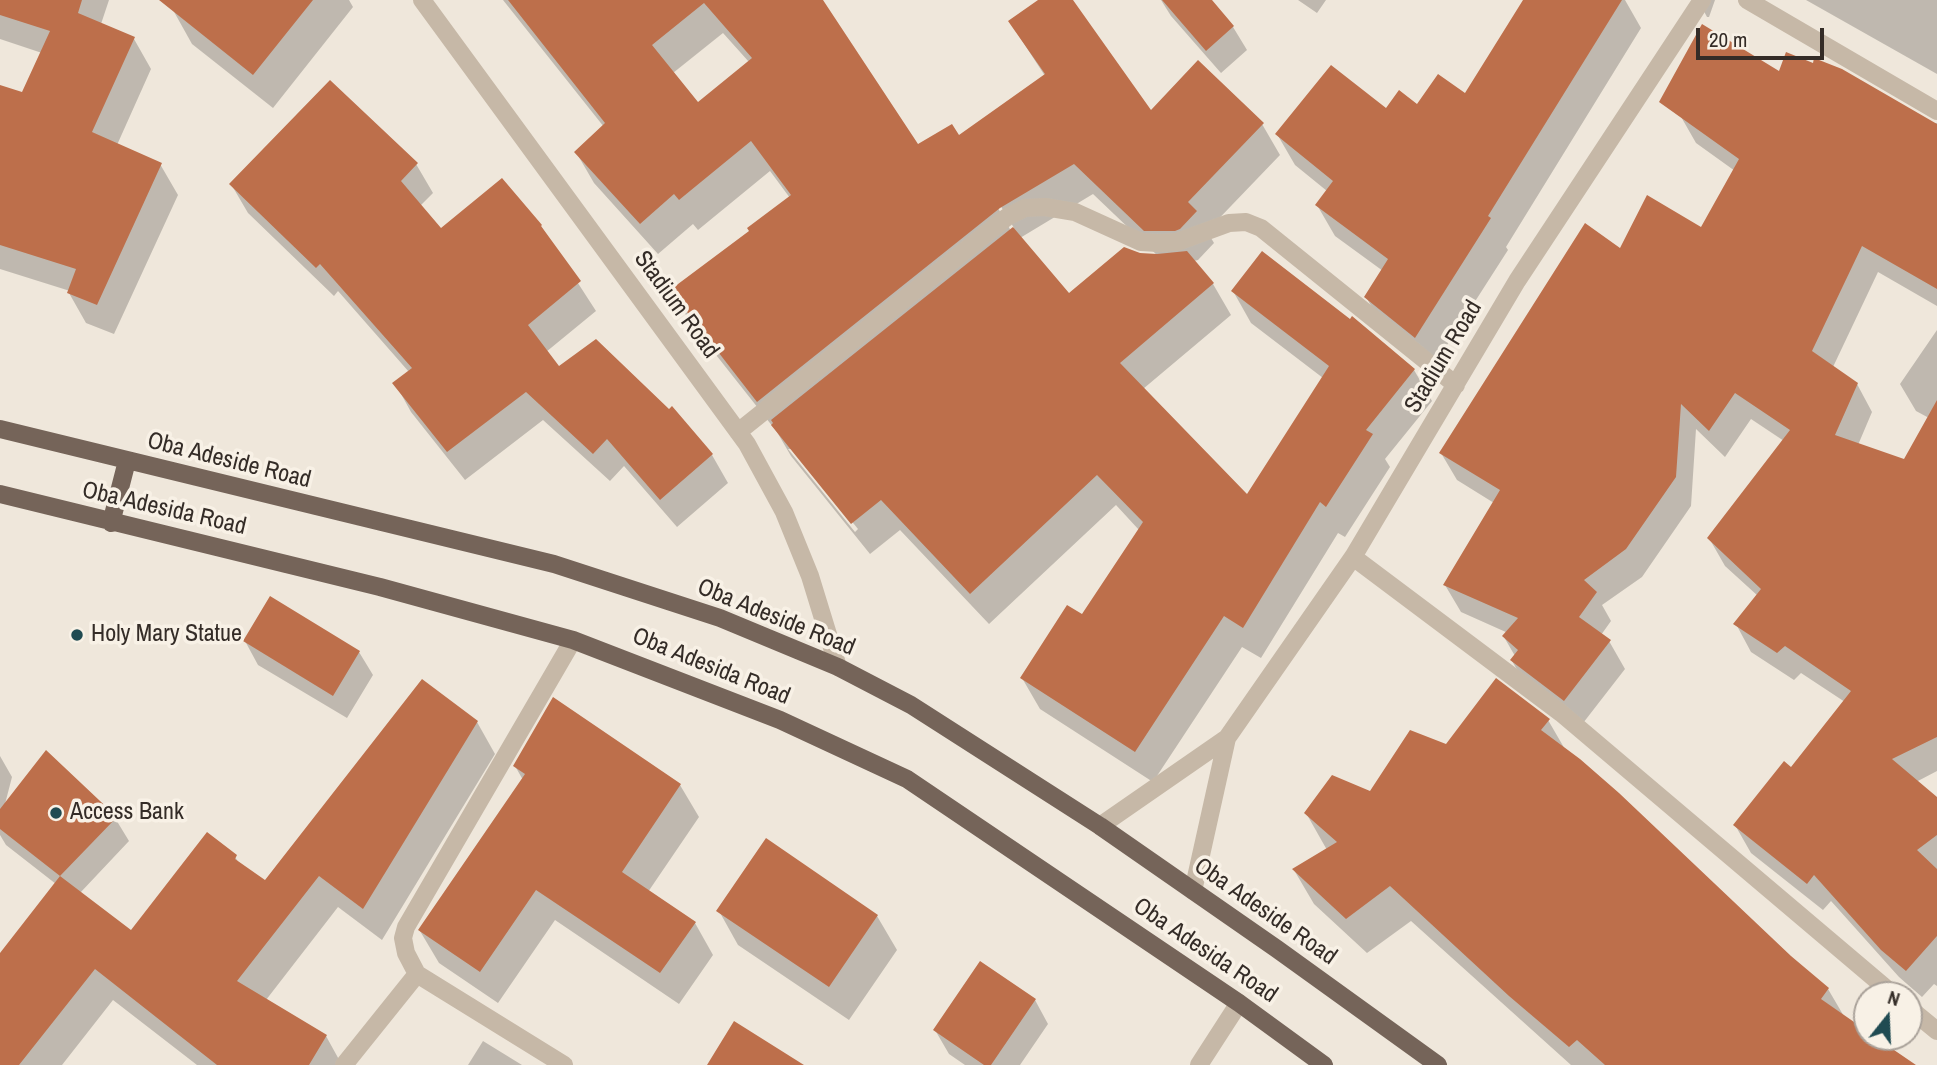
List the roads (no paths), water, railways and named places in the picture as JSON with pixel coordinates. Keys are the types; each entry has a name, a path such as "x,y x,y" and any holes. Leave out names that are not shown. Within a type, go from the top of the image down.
{"main road":[{"name":"Oba Adeside Road","path":"0,429 554,564 720,618 838,667 911,705 1100,826 1438,1065"},
{"path":"111,523 127,461"},
{"name":"Oba Adesida Road","path":"0,494 380,587 573,640 780,720 907,779 1239,1003 1324,1065"}],"street":[{"name":"Stadium Road","path":"422,0 747,444 784,512 810,576 838,667"},
{"name":"Stadium Road","path":"1227,738 1353,557 1517,281 1702,0"},
{"path":"1748,0 1937,111"},
{"path":"738,432 1007,217 1025,208 1045,207 1075,212 1141,242 1150,243 1177,242 1229,223 1246,222 1261,228 1456,385"},
{"path":"1353,557 1561,713 1877,981"},
{"path":"564,1065 417,974 406,953 403,938 406,927 573,640"},
{"path":"1100,826 1227,738"},
{"path":"1193,891 1227,738"},
{"path":"344,1065 417,974"},
{"path":"1199,1065 1239,1003"},
{"path":"1923,1020 1937,1031"}],"place":[{"name":"Holy Mary Statue","path":"77,635"},
{"name":"Access Bank","path":"56,813"}]}
